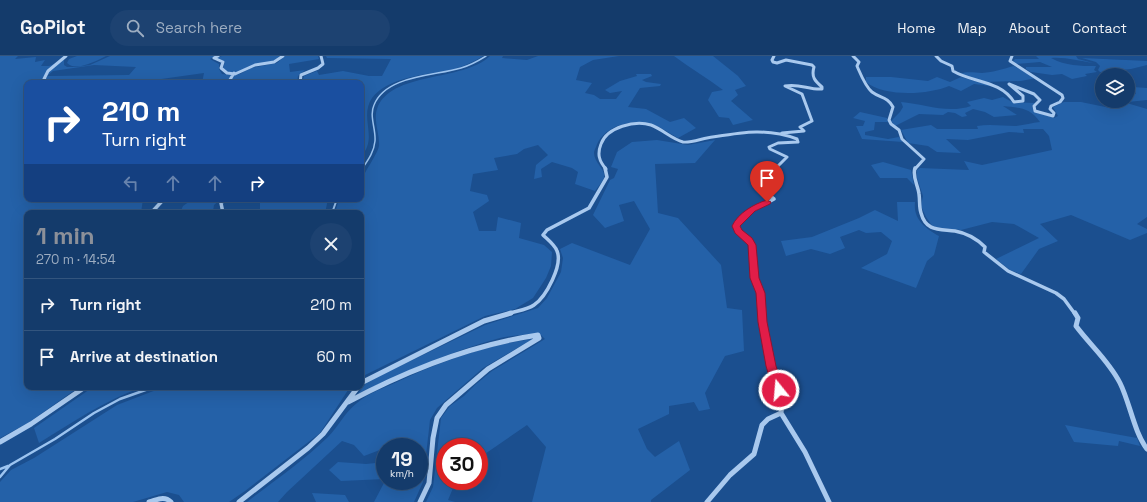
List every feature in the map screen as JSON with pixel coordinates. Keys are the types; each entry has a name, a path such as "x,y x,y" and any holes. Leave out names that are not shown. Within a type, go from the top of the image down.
{"street":[{"path":"45,80 44,79 48,71 66,56"},
{"path":"218,56 214,58 223,62 221,68 229,74 244,71 250,67 276,62 284,56"},
{"path":"300,80 301,75 307,71 321,68 323,64 321,56"},
{"path":"364,381 484,321 533,306 543,297 556,271 559,257 557,249 543,235 547,230 589,208 607,177 606,169 600,162 598,151 602,140 612,131 623,126 637,124 650,125 684,142 752,131 778,133 804,131 800,127 812,121 802,95 799,92 785,86 800,84 819,90 822,89 812,74 814,67 812,65 786,60 777,63 773,62 772,60 774,56"},
{"path":"853,56 859,62 857,66 862,73 863,82 873,93 887,98 894,108 891,111 892,116 889,120 891,124 899,130 902,138 924,159 917,163 914,169 914,178 920,194 918,206 922,218 929,228 936,231 956,231 965,234 981,243 985,247 984,252 1008,271 1051,288 1067,301 1078,318 1076,326 1083,338 1104,360 1116,376 1126,396 1139,435 1147,450"},
{"path":"936,56 941,61 952,66 953,71 958,74 1004,90 1011,96 1014,102 1022,101 1023,96 1009,84 1034,94 1040,100 1034,106 1036,111 1053,116 1054,113 1050,109 1051,106 1060,102 1063,98 1062,95 1015,65 1010,61 1012,56"},
{"path":"229,80 234,74"},
{"path":"778,133 797,139 798,142 778,143 769,147 770,149 787,157 786,160 770,173 770,175 778,181 764,189 764,192 774,199 752,209 738,222 736,226 738,231 749,240 752,245 754,278 761,293 763,322 771,366 782,402 780,413 805,452 829,502"},
{"path":"154,210 161,202"},
{"path":"348,402 376,387 416,369 505,340 538,335 540,338 488,369 446,405 437,418 433,438 429,483 420,502"},
{"path":"0,442 31,424 81,390"},
{"path":"239,502 308,448 323,434 356,390"},
{"path":"707,502 730,475 754,454 762,425 768,419 780,413"},
{"path":"149,502 162,498 168,499 171,502"}],"shaded area":[{"path":"0,56 18,56 15,59 36,57 35,62 45,60 41,66 49,66 64,60 64,65 67,67 77,67 90,65 110,56 215,56 210,59 219,64 219,69 222,74 233,75 240,74 251,68 277,63 285,56 318,56 319,59 289,64 290,72 305,70 298,76 297,80 203,80 204,73 154,80 24,80 24,202 143,202 141,210 24,210 24,390 75,390 28,423 0,438","holes":["94,65 136,67 129,75 47,76 53,71"]},
{"path":"77,56 106,56 92,63 81,66 75,66 67,63 69,59"},
{"path":"222,56 281,56 278,59 240,72 230,73 223,68 225,62 216,58"},
{"path":"326,56 483,56 458,68 397,81 387,85 379,91 372,98 367,110 369,135 367,148 364,152 364,80 303,80 304,76 317,71 319,75 343,71 369,76 382,76 391,59 327,58"},
{"path":"490,56 503,56 502,58 527,60 538,56 619,56 593,60 580,67 576,80 592,83 585,93 594,95 600,99 616,99 622,91 610,93 605,90 620,81 637,76 636,74 651,74 652,76 642,80 661,84 660,86 640,88 628,107 646,109 670,122 684,118 696,128 678,138 657,126 650,124 626,124 611,129 600,140 594,152 596,160 604,175 603,180 595,191 575,184 578,172 572,168 552,162 541,169 542,177 534,179 536,165 548,155 538,145 524,149 517,154 494,158 498,170 473,174 470,191 487,195 489,201 473,212 479,231 496,231 498,217 521,223 519,238 544,245 552,252 551,266 546,278 533,298 515,309 485,316 364,376 364,210 336,210 338,202 364,202 364,174 373,160 379,146 376,114 377,109 384,97 396,88 411,82 463,70 478,64"},
{"path":"674,56 713,56 738,76 746,86 735,90 738,95 731,101 753,120 733,125 729,118 719,117 708,100 712,92 723,90"},
{"path":"1036,56 1076,56 1078,59 1093,63 1051,58 1057,61 1079,66 1096,66 1094,70 1095,72 1085,74 1087,76 1072,79 1062,74 1052,75 1031,72 1026,69 1026,67 1052,67 1040,62 1016,64 1013,61 1015,59 1039,59"},
{"path":"1082,58 1147,61 1147,65 1135,68 1099,68 1100,66 1096,62"},
{"path":"1014,66 1036,78 1021,81 982,82 960,74 968,72 986,73"},
{"path":"866,77 891,77 928,81 937,77 950,82 961,77 992,86 974,84 961,91 949,86 918,93 906,93 874,87 866,82"},
{"path":"1135,87 1147,88 1147,100 1135,101"},
{"path":"1003,97 1012,102 1035,103 1032,106 1034,111 1054,118 1058,116 1053,107 1064,102 1081,102 1095,105 1095,108 1135,108 1135,105 1147,109 1147,217 1137,224 1147,229 1147,233 1130,240 1071,215 1040,224 1058,241 1039,249 1021,274 1010,270 996,259 1039,238 1014,224 992,222 961,230 933,227 921,206 923,196 917,178 917,170 920,168 969,170 964,161 982,165 1052,150 1049,136 1043,129 1023,129 1024,133 1009,132 968,140 946,139 961,153 937,152 928,146 908,143 901,130 931,125 937,129 978,129 977,126 1015,126 1040,122 1032,113 1024,109 1003,106 1017,115 994,117 985,112 973,109 965,113 967,116 962,117 955,113 948,112 943,115 919,114 895,126 891,121 903,107 901,102 936,108 954,109 971,106 967,102 984,98 992,100"},
{"path":"860,112 887,118 888,122 875,122 874,130 865,132 865,135 888,139 899,137 903,142 862,139 856,126 863,126 865,121 853,118"},
{"path":"657,140 688,145 715,140 695,163 655,164 658,213 678,218 721,265 727,308 742,310 744,351 725,356 705,393 710,409 699,411 694,402 669,406 669,414 638,429 647,449 655,457 679,441 690,470 651,500 651,502 532,502 546,447 527,425 488,452 488,438 439,438 441,418 450,406 464,396 492,371 545,339 539,333 500,338 464,349 358,394 361,390 364,390 364,386 367,382 485,325 538,308 547,298 561,272 563,258 560,249 572,243 630,265 650,229 634,201 619,205 624,221 605,228 593,215 610,180 614,178 618,169 611,167 617,152 632,142"},
{"path":"883,162 911,170 914,185 907,178 880,178 871,165"},
{"path":"189,202 218,202 214,205 213,210 181,210 183,206"},
{"path":"260,202 327,202 326,210 260,210"},
{"path":"897,202 915,202 918,218 929,230 939,236 934,255 927,261 916,288 861,268 887,254 892,241 881,232 866,233 859,230 840,237 845,248 830,254 811,249 786,256 781,241 812,237 875,210 898,221"},
{"path":"533,339 483,368 437,408 430,420 428,438 376,438 376,451 364,456 354,445 342,441 278,502 247,502 299,463 332,433 345,415 366,396 447,361 498,345"},
{"path":"89,390 135,390 102,405 39,443 34,428"},
{"path":"156,390 348,390 320,433 229,502 184,502 179,495 167,492 133,502 0,502 0,482 11,470 34,458 117,405"},
{"path":"1065,425 1137,438 1140,446 1119,441 1118,446 1074,442"},
{"path":"436,461 436,490 452,490 448,500 455,502 426,502 433,487"},
{"path":"338,462 366,464 376,463 376,479 341,481 329,470"},
{"path":"380,490 419,490 414,502 374,502"},
{"path":"312,493 345,495 349,502 316,502"}],"waterway":[{"path":"364,166 374,145 375,136 372,114 374,105 380,95 400,82 468,66 486,56"},
{"path":"333,210 336,202"},
{"path":"0,477 10,465 55,439 94,413 120,399 146,390"},
{"path":"0,469 8,466"}],"route":[{"path":"767,202 752,209 738,222 736,226 738,231 749,240 752,245 754,278 761,293 763,322 771,366 779,390"}]}
